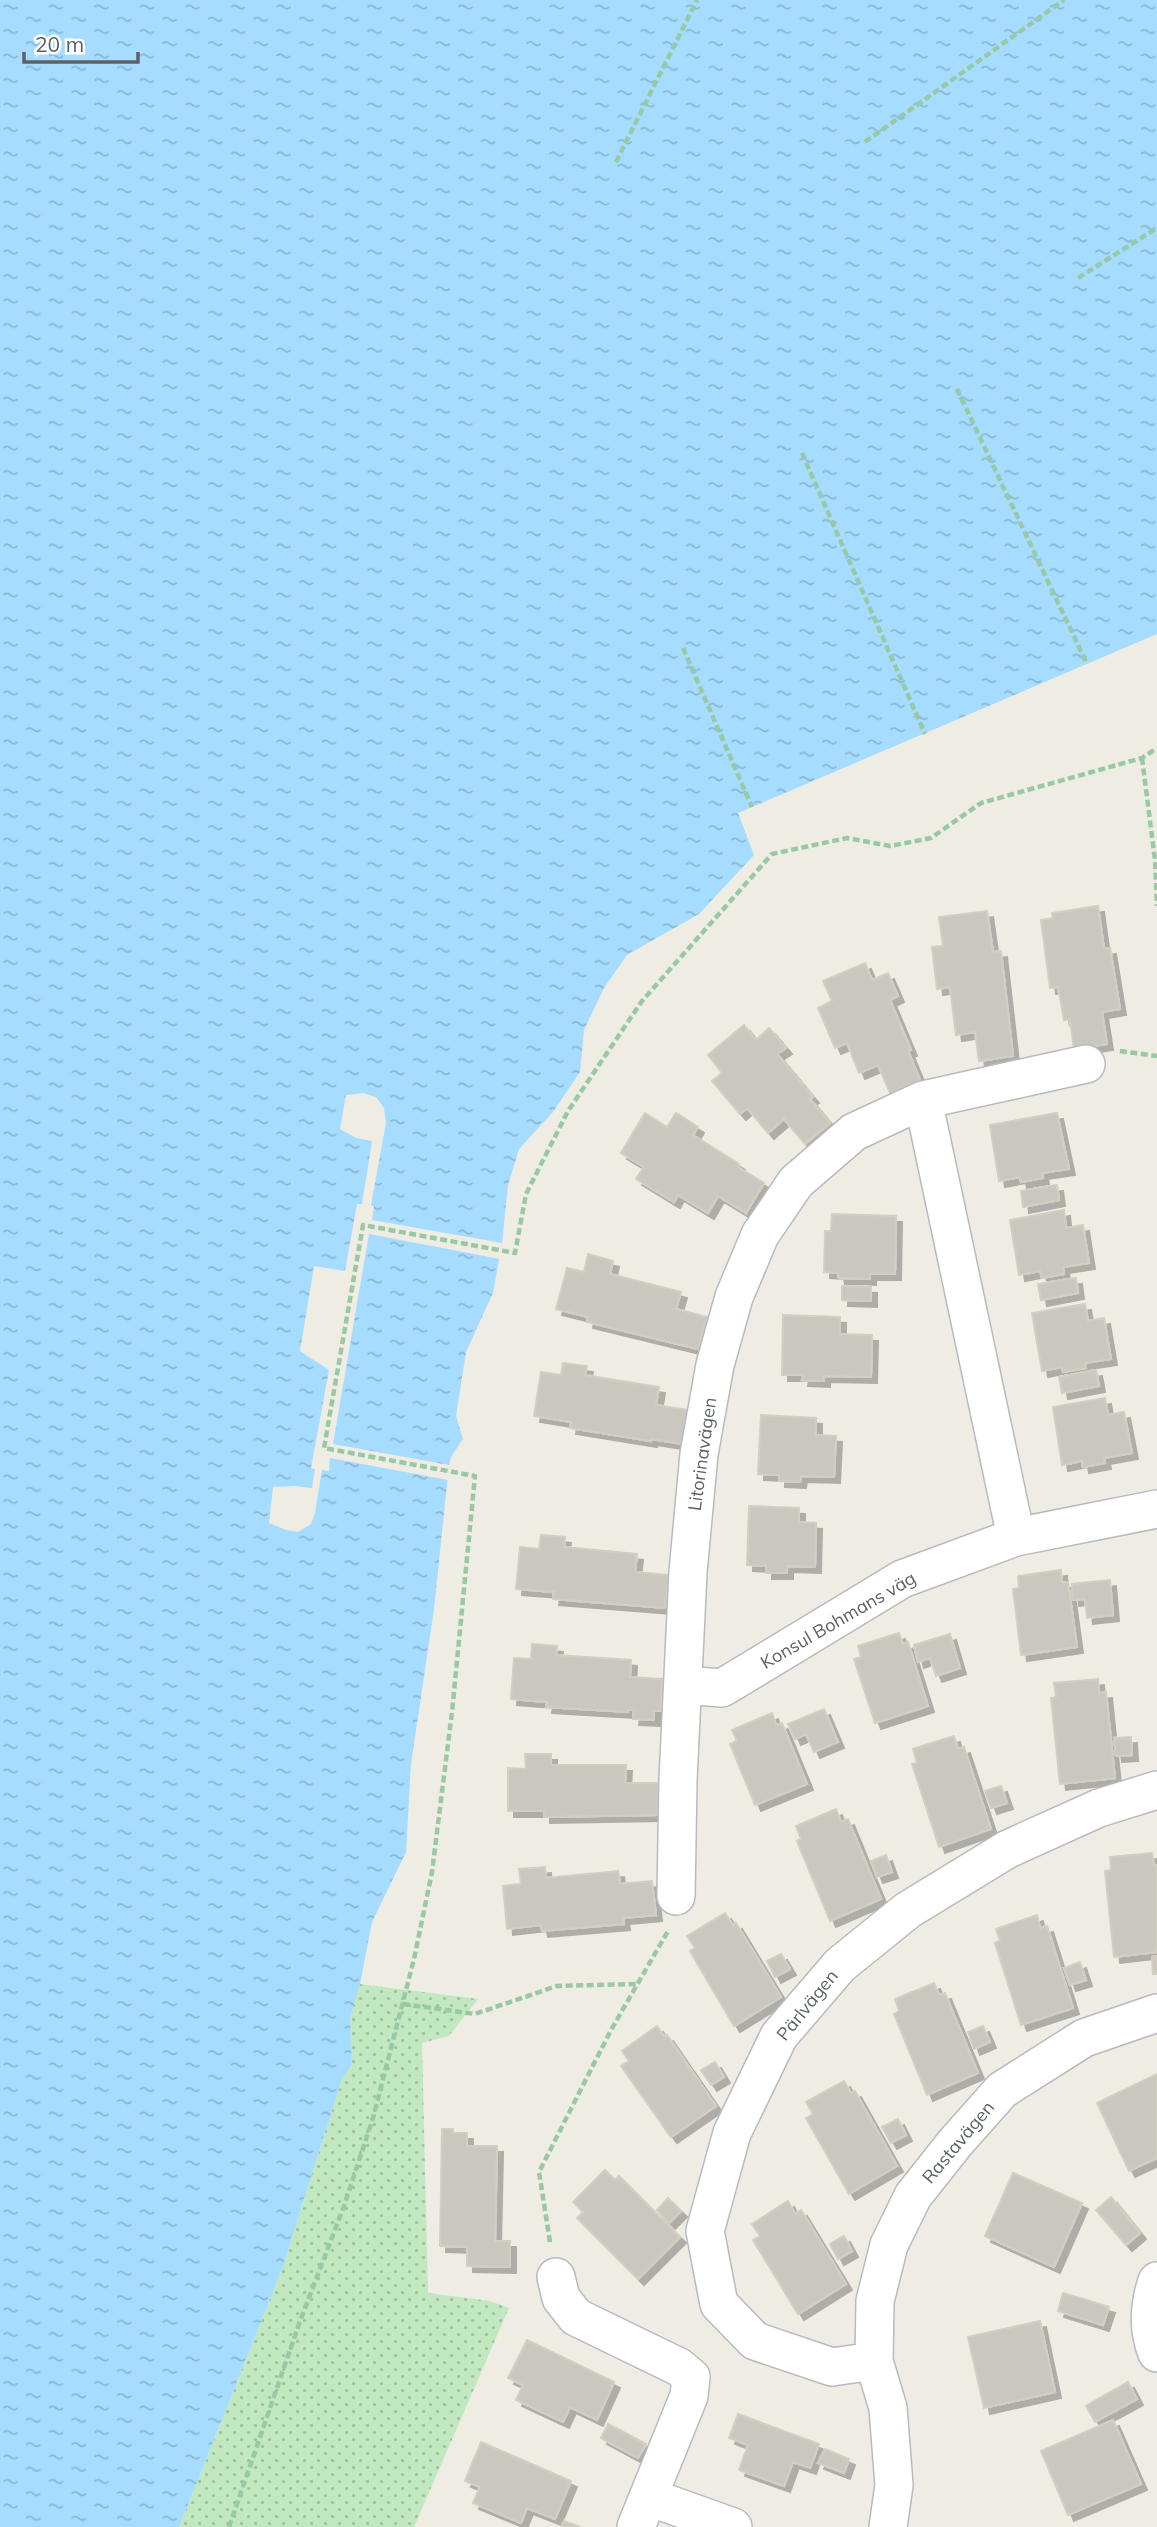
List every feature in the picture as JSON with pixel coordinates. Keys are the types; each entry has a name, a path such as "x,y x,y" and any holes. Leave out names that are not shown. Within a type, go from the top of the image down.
{"street":[{"name":"Litorinavägen","path":"676,1896 678,1780 688,1572 699,1454 715,1365 734,1297 761,1235 796,1182 855,1132 923,1100 1102,1058"},
{"path":"923,1100 1016,1537"},
{"name":"Konsul Bohmans väg","path":"683,1685 722,1688 902,1579 1016,1537 1157,1509"},
{"name":"Pärlvägen","path":"874,2361 832,2367 755,2341 719,2304 705,2231 732,2133 779,2036 840,1965 908,1910 1008,1849 1099,1808 1157,1790"},
{"name":"Rastavägen","path":"888,2527 894,2485 888,2408 874,2361 875,2301 889,2245 913,2196 1002,2090 1084,2038 1157,2013"},
{"path":"556,2277 561,2298 576,2317 680,2367 691,2376 690,2396 643,2512 733,2527"},
{"path":"1157,2281 1150,2312 1152,2338 1157,2353"}],"path":[{"path":"616,162 697,0"},
{"path":"865,142 1064,0"},
{"path":"1078,278 1157,228"},
{"path":"957,389 1087,664"},
{"path":"802,453 925,734"},
{"path":"683,648 752,807"},
{"path":"229,2527 373,2118 403,2004 432,1872 452,1712 475,1476 324,1448 363,1225 515,1254 526,1194 568,1111 642,1001 772,854 847,838 890,846 931,838 981,803 1142,758 1157,748"},
{"path":"1142,758 1155,860 1157,906"},
{"path":"1102,1058 1157,1056"},
{"path":"556,2277 538,2172 636,1984 668,1931 676,1896"},
{"path":"403,2004 475,2014 557,1986 636,1984"}],"green space":[{"path":"360,1984 478,1999 449,2036 422,2043 428,2293 490,2301 509,2308 414,2527 179,2527 282,2269 342,2079 352,2064 350,2018"}],"water":[{"path":"0,0 1157,0 1157,634 738,813 754,855 699,914 627,955 604,988 584,1030 580,1072 553,1112 519,1149 508,1185 493,1293 466,1352 456,1416 463,1439 449,1465 434,1609 411,1764 406,1852 372,1922 360,1984 350,2018 352,2064 342,2079 282,2269 179,2527 0,2527"}],"pier":[{"path":"363,1093 376,1097 384,1108 386,1123 371,1205 374,1206 372,1220 502,1243 500,1259 369,1234 333,1444 449,1465 448,1480 330,1458 329,1471 322,1470 311,1524 298,1532 269,1523 273,1487 312,1488 315,1469 311,1468 329,1370 300,1351 314,1266 345,1271 357,1204 362,1204 372,1141 356,1138 340,1129 346,1095"}],"building":[{"path":"1098,906 1104,949 1110,948 1120,1009 1102,1012 1107,1044 1074,1049 1070,1019 1064,1020 1058,987 1050,988 1041,920 1053,918 1052,913"},
{"path":"987,911 993,952 1001,951 1013,1056 979,1061 975,1032 956,1035 950,987 937,989 932,947 943,946 939,917"},
{"path":"865,963 872,980 888,973 898,996 890,1000 911,1050 908,1051 920,1080 890,1093 878,1065 859,1073 847,1043 835,1048 818,1008 832,1001 823,981"},
{"path":"744,1025 756,1040 769,1028 786,1048 777,1054 813,1097 810,1099 830,1123 805,1144 784,1119 768,1133 747,1108 740,1114 712,1081 722,1073 708,1055"},
{"path":"645,1113 667,1127 676,1113 698,1127 693,1135 764,1183 746,1213 718,1196 708,1213 678,1195 674,1202 636,1179 644,1167 621,1153"},
{"path":"1057,1113 1069,1169 1042,1173 1043,1178 1021,1182 1020,1177 999,1181 990,1125"},
{"path":"1057,1185 1059,1200 1023,1207 1021,1191"},
{"path":"1064,1210 1066,1228 1083,1225 1089,1263 1063,1267 1064,1274 1042,1278 1040,1271 1019,1275 1010,1220"},
{"path":"832,1214 896,1216 895,1274 870,1274 870,1279 839,1278 838,1273 824,1272 825,1231 831,1231"},
{"path":"588,1254 613,1261 610,1274 681,1292 676,1309 707,1317 698,1349 587,1322 588,1317 556,1309 567,1268 584,1272"},
{"path":"1076,1278 1078,1293 1041,1300 1038,1284"},
{"path":"842,1286 871,1287 871,1301 842,1300"},
{"path":"1085,1304 1088,1321 1104,1318 1111,1359 1085,1363 1086,1368 1063,1372 1062,1367 1042,1371 1032,1313"},
{"path":"783,1315 840,1317 840,1334 872,1335 871,1377 824,1376 824,1381 802,1380 803,1375 782,1375"},
{"path":"563,1363 587,1366 585,1375 659,1387 656,1405 688,1410 683,1444 570,1428 571,1422 534,1416 541,1372 561,1375"},
{"path":"1096,1370 1099,1386 1062,1393 1059,1377"},
{"path":"1105,1398 1108,1415 1124,1412 1132,1453 1104,1458 1105,1463 1083,1467 1082,1461 1062,1465 1053,1407"},
{"path":"761,1415 816,1418 816,1435 836,1436 834,1477 801,1476 800,1482 779,1481 779,1475 758,1474"},
{"path":"749,1506 799,1508 799,1522 816,1523 815,1567 787,1566 787,1573 766,1573 766,1566 747,1565"},
{"path":"541,1535 565,1537 564,1547 637,1554 635,1572 668,1575 665,1608 553,1599 554,1592 516,1589 520,1547 539,1549"},
{"path":"1061,1570 1062,1582 1068,1582 1077,1647 1021,1655 1013,1589 1019,1588 1018,1576"},
{"path":"1110,1580 1113,1615 1087,1618 1085,1599 1073,1600 1072,1584"},
{"path":"899,1633 903,1644 908,1642 928,1706 875,1723 854,1659 861,1657 858,1646"},
{"path":"950,1634 960,1668 936,1676 930,1658 918,1662 914,1645"},
{"path":"532,1644 557,1646 556,1655 631,1660 630,1677 662,1679 661,1711 654,1711 654,1720 633,1719 634,1710 628,1712 546,1707 547,1702 511,1699 514,1658 531,1659"},
{"path":"1098,1679 1099,1693 1106,1692 1115,1778 1060,1784 1051,1698 1056,1697 1054,1683"},
{"path":"824,1709 838,1742 814,1752 806,1734 795,1739 788,1724"},
{"path":"772,1713 776,1725 782,1723 807,1784 755,1805 730,1744 737,1741 732,1730"},
{"path":"954,1736 958,1749 964,1747 991,1829 939,1847 912,1764 917,1763 913,1749"},
{"path":"1131,1737 1132,1755 1116,1756 1114,1738"},
{"path":"525,1754 551,1754 551,1765 626,1765 625,1783 658,1783 657,1815 544,1817 544,1811 508,1811 508,1768 526,1769"},
{"path":"1001,1786 1007,1803 991,1808 985,1791"},
{"path":"836,1809 841,1822 848,1819 881,1899 830,1921 797,1841 801,1839 796,1826"},
{"path":"1152,1853 1154,1865 1157,1865 1157,1952 1114,1957 1105,1871 1111,1870 1110,1857"},
{"path":"886,1855 892,1872 877,1877 871,1861"},
{"path":"545,1867 546,1878 618,1871 620,1884 652,1881 656,1915 623,1918 624,1924 542,1931 541,1925 507,1929 503,1886 521,1884 519,1869"},
{"path":"725,1913 733,1925 736,1923 781,1997 734,2026 690,1951 695,1948 687,1936"},
{"path":"1037,1915 1040,1928 1047,1926 1073,2008 1021,2025 995,1943 1000,1941 996,1929"},
{"path":"781,1954 790,1969 775,1977 767,1961"},
{"path":"1157,1956 1157,1974 1153,1974 1152,1957"},
{"path":"1080,1962 1086,1980 1070,1985 1064,1968"},
{"path":"934,1983 939,1995 945,1993 978,2073 927,2095 894,2014 899,2011 895,1999"},
{"path":"657,2026 664,2036 667,2035 716,2106 671,2137 621,2066 629,2061 622,2051"},
{"path":"983,2026 990,2042 974,2049 968,2032"},
{"path":"715,2062 724,2077 711,2085 701,2070"},
{"path":"1157,2074 1157,2158 1129,2171 1097,2103"},
{"path":"844,2081 851,2093 855,2091 897,2166 849,2194 806,2118 813,2114 806,2102"},
{"path":"898,2119 906,2135 891,2143 882,2127"},
{"path":"442,2129 453,2129 453,2133 467,2133 467,2146 497,2146 495,2241 510,2241 510,2267 467,2266 467,2247 440,2246"},
{"path":"605,2170 615,2180 619,2176 680,2237 638,2279 577,2218 583,2212 573,2202"},
{"path":"1013,2173 1082,2203 1054,2267 985,2236"},
{"path":"1111,2197 1140,2233 1126,2245 1096,2210"},
{"path":"668,2198 681,2211 669,2223 657,2210"},
{"path":"788,2201 795,2214 801,2210 846,2284 798,2314 753,2240 760,2236 752,2224"},
{"path":"844,2236 852,2251 838,2259 830,2244"},
{"path":"1063,2293 1109,2307 1103,2325 1058,2311"},
{"path":"1040,2321 1055,2392 984,2408 968,2337"},
{"path":"527,2340 614,2382 597,2420 570,2407 563,2422 516,2400 523,2385 508,2378"},
{"path":"1128,2382 1137,2399 1095,2422 1086,2406"},
{"path":"738,2414 819,2444 810,2468 793,2462 784,2486 739,2470 748,2445 729,2438"},
{"path":"1113,2420 1141,2484 1068,2515 1041,2451"},
{"path":"608,2424 646,2444 638,2458 601,2438"},
{"path":"481,2442 571,2481 555,2519 527,2508 521,2523 473,2503 480,2487 465,2481"},
{"path":"825,2449 849,2459 844,2473 818,2463"},
{"path":"564,2521 580,2527 561,2527"}]}
